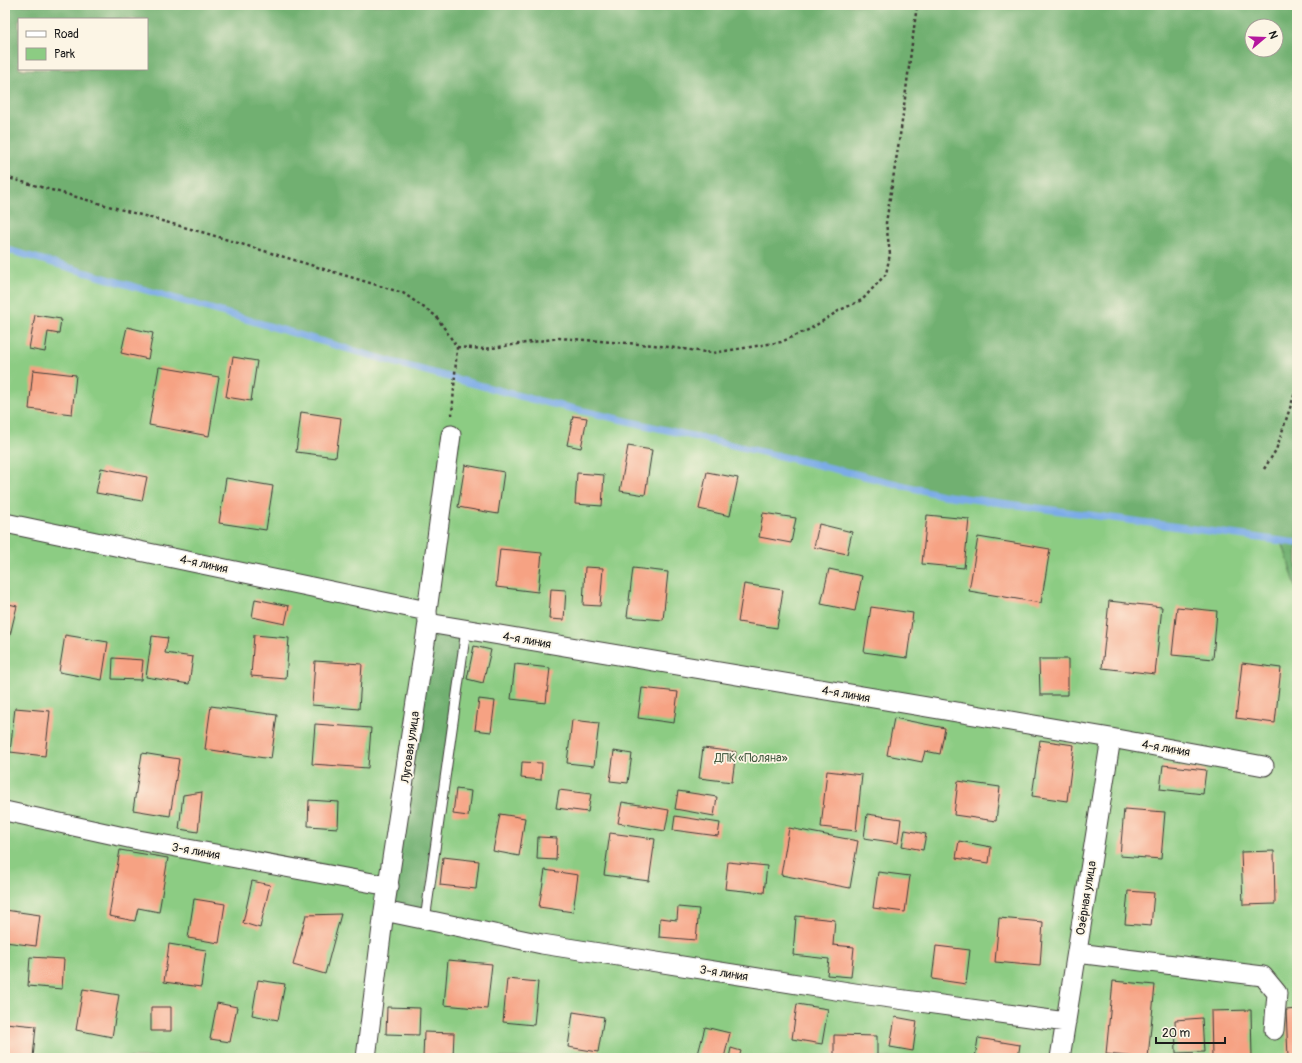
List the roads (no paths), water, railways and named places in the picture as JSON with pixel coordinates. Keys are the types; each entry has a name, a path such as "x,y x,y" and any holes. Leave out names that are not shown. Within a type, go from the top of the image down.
{"street":[{"name":"Луговая улица","path":"366,1058 384,911 389,886 428,617 451,435"},
{"name":"4-я линия","path":"5,523 428,617 466,630 1111,738 1264,766"},
{"name":"Озёрная улица","path":"1060,1058 1111,738"},
{"name":"3-я линия","path":"5,811 133,840 389,886"},
{"name":"3-я линия","path":"384,911 542,944 694,969 1066,1022"},
{"path":"1077,953 1263,976 1277,993 1274,1030"}],"lane":[{"path":"425,920 466,630"}],"waterway":[{"path":"5,249 396,363 531,399 942,495 1297,543"}],"park label":[{"name":"ДПК «Поляна»","path":"751,758"}]}
